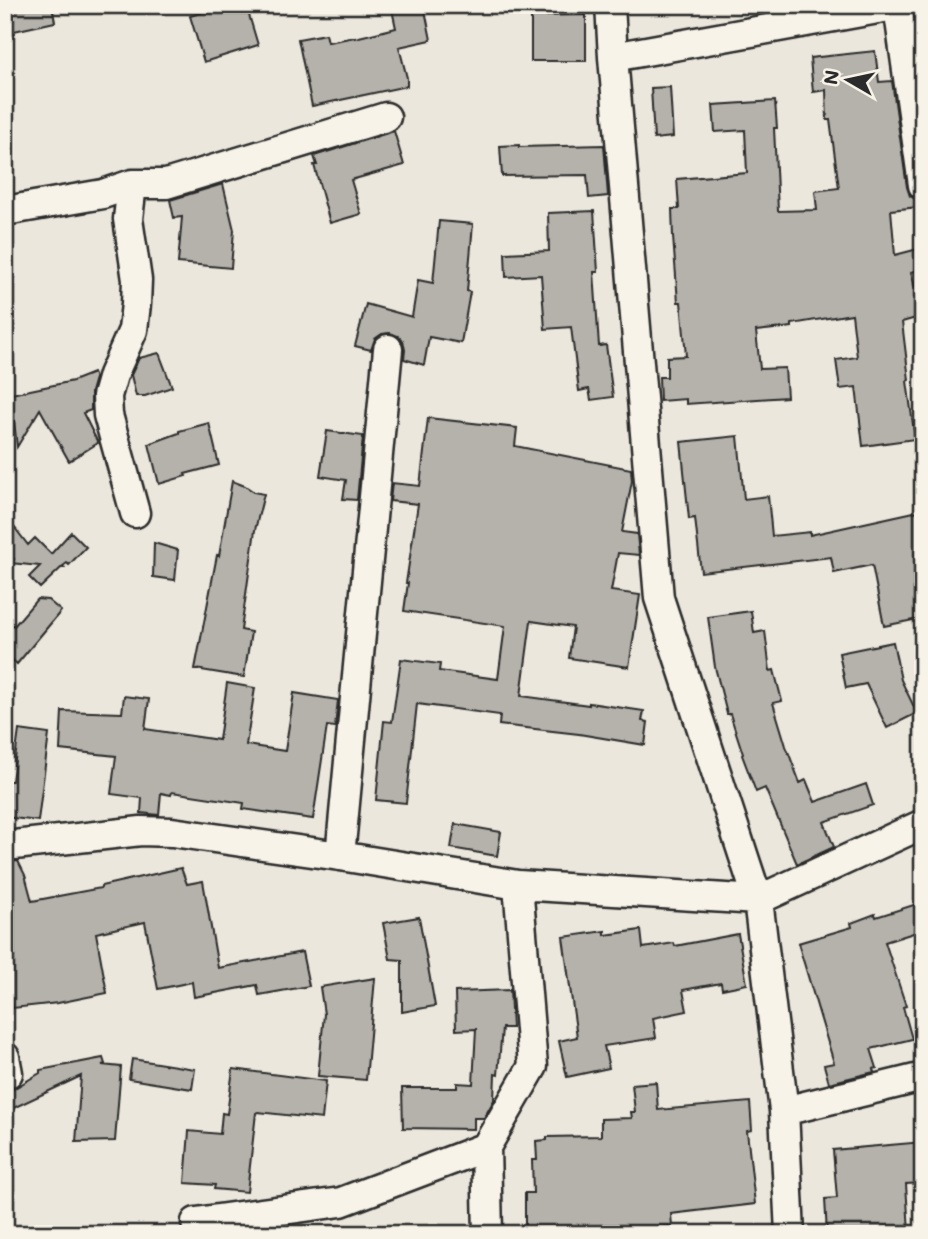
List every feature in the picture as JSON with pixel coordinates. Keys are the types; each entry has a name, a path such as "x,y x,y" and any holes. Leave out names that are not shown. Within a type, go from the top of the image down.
{"street":[{"path":"610,5 659,598 758,900 785,1111 790,1234"},
{"path":"613,57 899,6 923,185"},
{"path":"5,211 103,194 132,184 166,184 386,117"},
{"path":"132,184 128,219 137,280 133,330 113,375 107,396 108,415 135,513"},
{"path":"103,194 128,219"},
{"path":"340,856 388,349"},
{"path":"5,846 141,831 173,832 518,885 758,900 923,824"},
{"path":"488,1234 486,1147 533,1066 518,885"},
{"path":"785,1111 923,1077"},
{"path":"198,1234 196,1222 341,1202 486,1147"}],"building":[{"path":"5,5 52,5 55,22 5,33"},
{"path":"228,5 246,5 258,45 204,62 190,16"},
{"path":"391,5 424,5 431,40 399,47 407,86 312,106 298,39 326,34 328,42 396,28"},
{"path":"586,15 586,61 531,61 531,16"},
{"path":"875,51 879,82 892,81 907,187 910,196 917,200 918,207 891,210 895,255 918,249 923,267 911,272 923,316 902,322 915,439 863,446 856,387 840,389 836,360 857,357 852,314 792,324 792,327 756,331 760,369 785,368 787,397 686,404 686,399 660,401 659,377 667,377 667,357 686,356 673,237 672,209 679,209 677,179 747,173 745,130 715,132 713,105 775,101 778,211 817,210 815,191 839,188 830,120 827,120 826,90 813,92 810,58"},
{"path":"670,87 673,137 654,139 651,88"},
{"path":"394,131 404,165 351,180 361,214 330,223 314,156"},
{"path":"604,145 608,196 589,198 587,175 502,176 500,146"},
{"path":"223,184 234,230 231,268 178,263 182,217 174,218 170,200"},
{"path":"594,211 598,272 594,272 599,346 606,345 613,397 591,400 589,389 579,391 571,327 545,329 541,275 506,277 505,253 549,251 548,213"},
{"path":"439,221 473,224 467,291 470,292 461,343 429,337 424,365 404,359 403,341 390,333 375,339 371,350 355,346 366,304 412,317 418,280 433,283"},
{"path":"159,353 172,387 145,396 136,396 131,375 139,358"},
{"path":"93,373 95,378 91,392 91,410 83,413 98,443 69,461 40,409 17,447 11,394 73,381"},
{"path":"428,418 517,428 515,446 631,469 632,481 622,532 637,534 639,555 618,553 611,591 640,595 629,667 569,658 573,627 531,621 521,696 644,711 642,721 648,722 645,745 499,725 500,715 417,704 406,803 376,800 384,721 392,722 401,659 440,664 439,671 498,679 505,626 404,611 418,504 390,501 392,483 420,486"},
{"path":"209,423 219,465 159,484 149,444 179,431"},
{"path":"327,431 363,436 357,500 343,499 346,480 320,476"},
{"path":"738,436 744,499 768,496 772,536 810,532 810,535 923,510 923,618 884,626 872,565 834,573 831,557 701,572 695,518 689,519 681,442"},
{"path":"232,481 264,494 255,530 241,630 251,632 244,677 195,669"},
{"path":"5,515 28,545 35,538 51,554 71,532 86,547 69,565 67,563 63,566 65,568 61,568 40,588 29,577 40,566 10,563 14,559 5,550"},
{"path":"154,543 178,550 175,580 153,577"},
{"path":"37,599 48,600 61,611 17,664 5,654 5,619 14,626"},
{"path":"751,611 754,633 765,631 770,671 774,670 782,701 773,703 800,783 806,780 815,802 866,784 873,805 824,822 834,847 797,864 765,788 756,792 730,714 727,714 715,667 708,617"},
{"path":"893,642 901,680 917,713 887,728 866,684 846,688 839,653"},
{"path":"227,683 255,688 246,745 285,751 294,693 338,700 335,727 327,726 313,819 243,809 244,803 172,792 171,795 161,793 159,815 141,813 142,798 111,794 116,756 60,750 62,711 122,713 124,696 149,699 145,729 219,740"},
{"path":"19,730 49,734 38,821 5,817 5,781 12,781"},
{"path":"455,824 501,832 497,856 451,848"},
{"path":"18,861 32,901 101,888 181,868 187,884 203,881 218,968 302,952 309,986 259,995 257,985 194,997 192,982 158,989 145,922 96,933 107,993 58,1003 13,1008 5,967 5,862"},
{"path":"923,902 923,930 885,942 906,1006 903,1007 912,1039 871,1049 877,1068 873,1069 874,1072 829,1083 824,1065 834,1063 798,943 852,927 851,923 875,914 876,917"},
{"path":"419,917 435,1006 402,1012 402,960 390,959 383,923"},
{"path":"641,930 643,948 674,943 675,946 738,934 747,984 722,989 721,983 683,990 687,1011 653,1018 656,1038 604,1046 609,1068 567,1077 559,1041 577,1037 563,937 605,931 605,935"},
{"path":"375,978 366,1080 318,1076 324,1014 320,987"},
{"path":"510,990 512,1028 502,1028 494,1100 484,1118 474,1118 474,1129 403,1128 402,1088 457,1088 457,1083 473,1084 476,1029 456,1030 455,992"},
{"path":"103,1058 105,1064 102,1065 121,1067 115,1141 76,1142 81,1076 5,1112 5,1094 40,1073 40,1070"},
{"path":"132,1059 195,1069 192,1089 129,1079"},
{"path":"233,1069 326,1081 322,1119 256,1113 247,1192 214,1189 215,1185 185,1183 189,1131 220,1134 222,1113 227,1114"},
{"path":"656,1082 658,1110 750,1102 752,1130 747,1131 755,1204 671,1214 672,1226 634,1229 634,1234 525,1234 525,1193 533,1193 532,1160 537,1160 536,1141 547,1140 547,1137 601,1136 601,1119 632,1118 631,1112 635,1112 632,1084"},
{"path":"923,1142 923,1183 906,1184 909,1232 827,1234 825,1199 837,1198 833,1150"}]}
